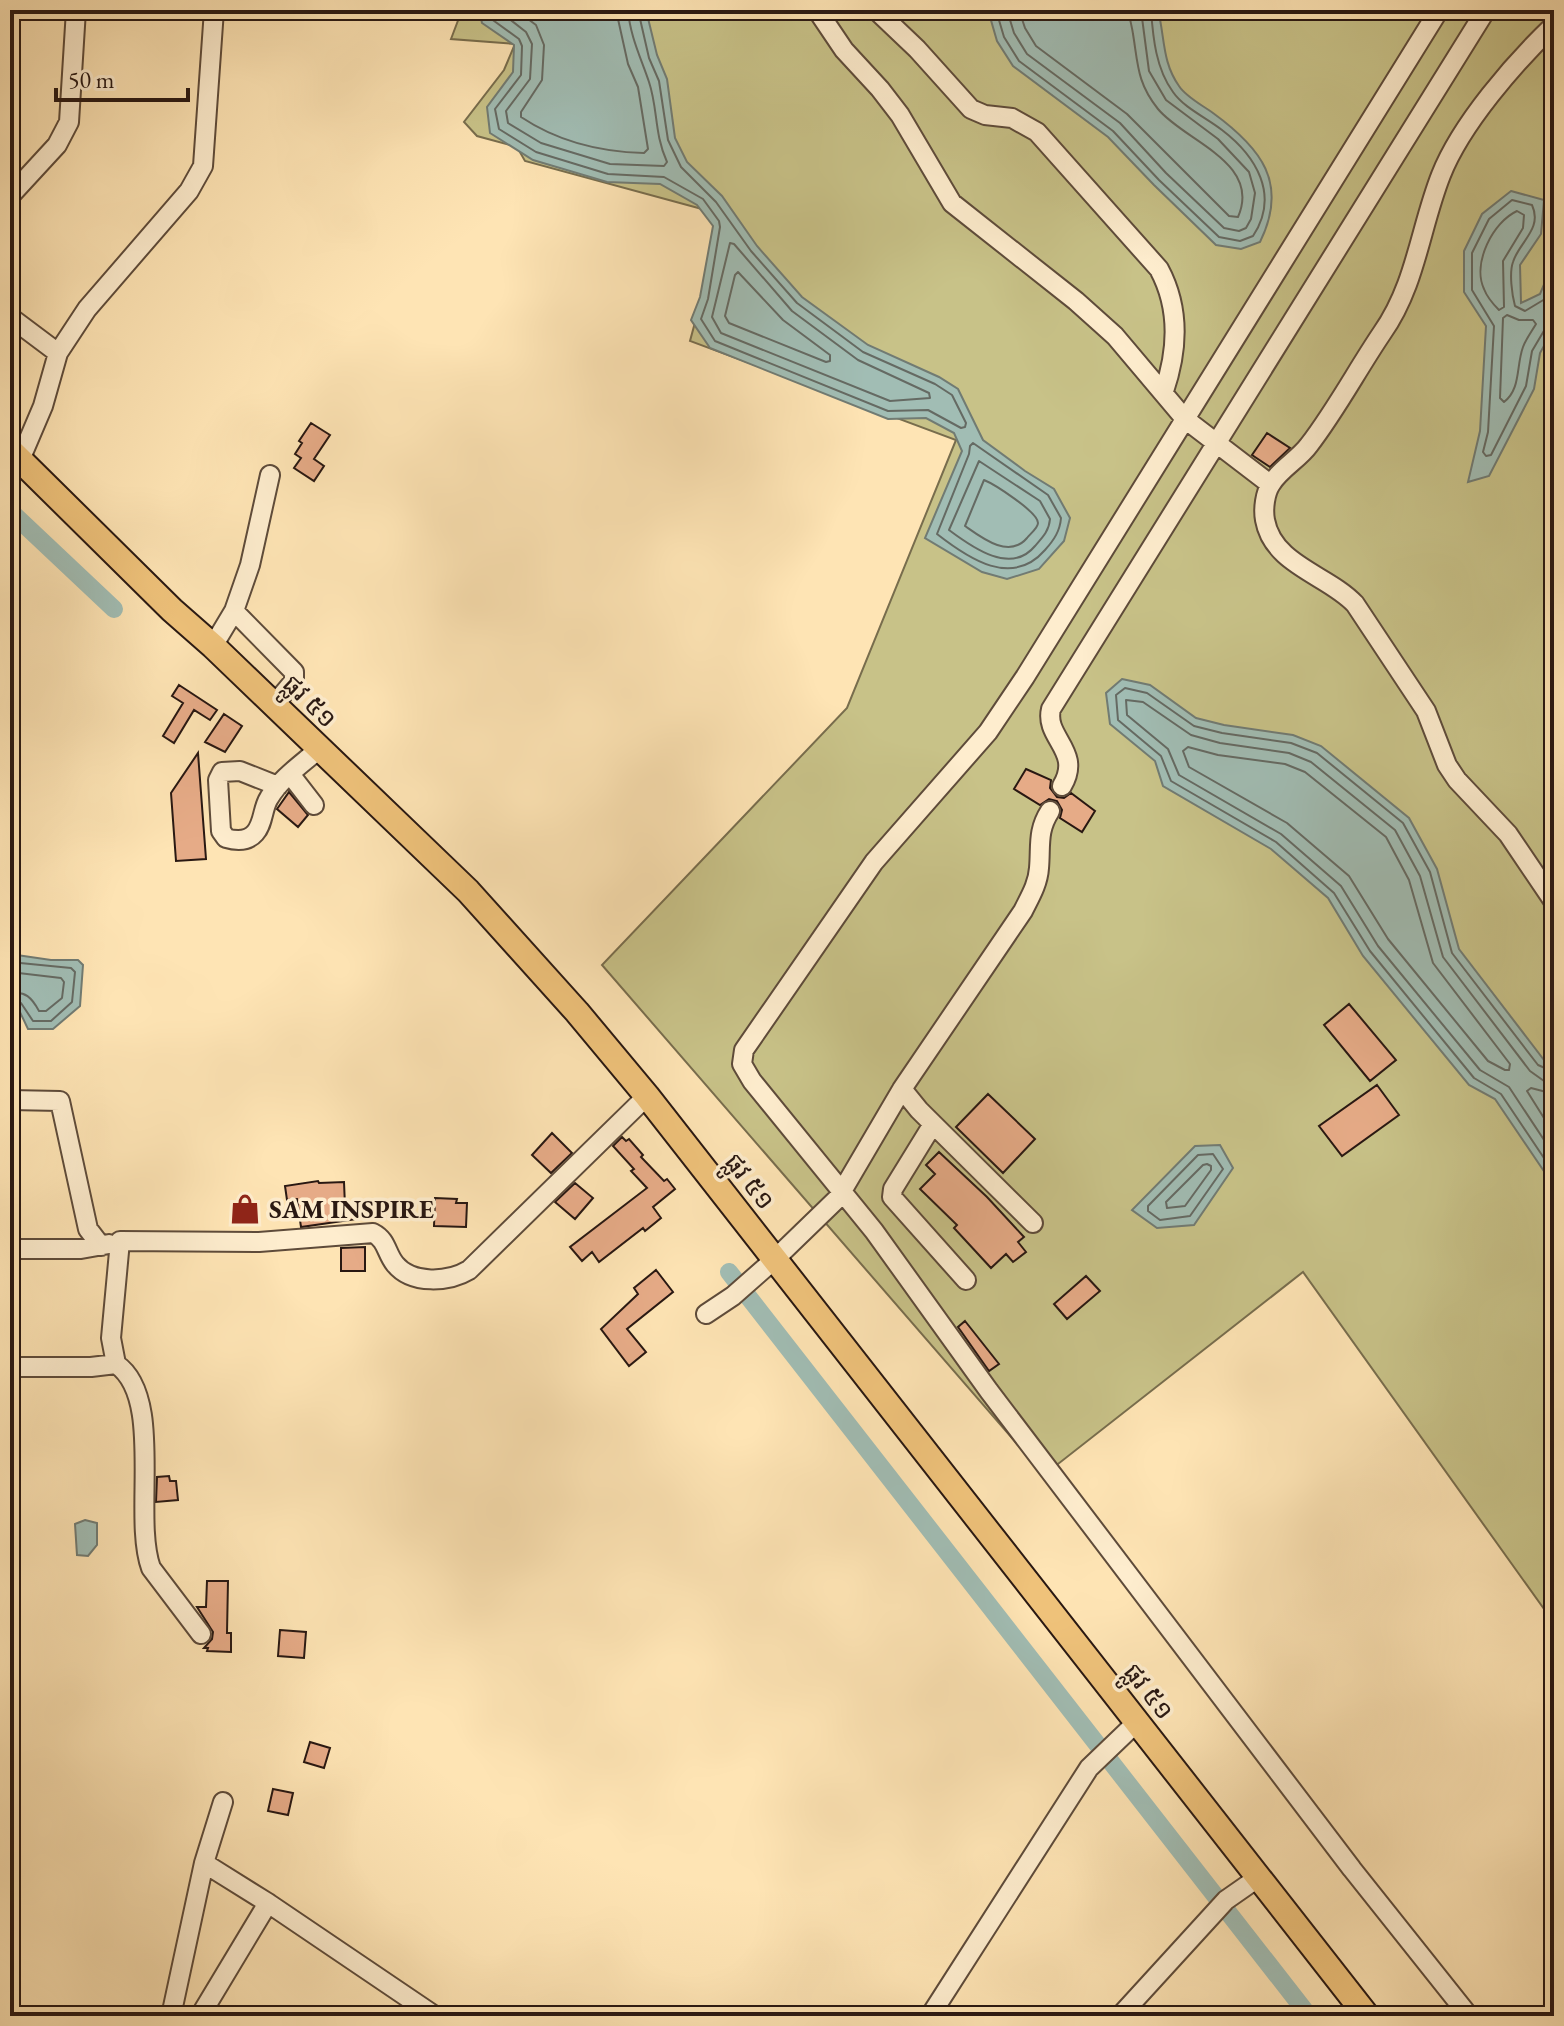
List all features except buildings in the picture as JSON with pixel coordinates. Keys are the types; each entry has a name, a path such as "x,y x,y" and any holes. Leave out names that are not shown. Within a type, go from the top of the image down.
{"main road":[{"name":"ផ្លូវ ៥១","path":"15,455 172,610 225,626 284,693 319,749 468,891 577,1012 780,1255 1363,2014"}],"street":[{"path":"10,196 57,145 69,122 76,10"},
{"path":"15,455 43,406 58,353 87,309 189,191 203,166 214,10"},
{"path":"817,10 844,50 890,100 952,203 1076,301 1115,336 1185,419 1270,484"},
{"path":"876,10 917,49 971,109 985,115 1012,118 1037,132 1159,269 1169,287 1176,326 1171,371 1164,391"},
{"path":"1439,10 988,732 874,862 744,1050 742,1064 746,1074 843,1191 989,1391 1352,1869 1469,2016"},
{"path":"1062,786 1069,770 1069,760 1051,720 1051,709 1486,10"},
{"path":"1554,25 1487,100 1462,137 1443,170 1423,226 1407,288 1393,317 1308,447 1270,484 1264,503 1265,521 1280,549 1297,565 1341,589 1355,604 1426,711 1447,765 1457,780 1508,834 1554,902"},
{"path":"10,317 58,353"},
{"path":"270,475 256,542 225,626 290,666 294,672 284,693"},
{"path":"314,805 284,780 319,749"},
{"path":"706,1314 733,1296 780,1255 843,1191 902,1089 1023,911 1036,886 1039,836 1050,811"},
{"path":"902,1089 1033,1223"},
{"path":"10,1249 81,1249 111,1243 259,1242 373,1233 382,1239 397,1267 405,1272 426,1278 455,1278 469,1270 647,1096"},
{"path":"10,1100 60,1101 88,1229 111,1243"},
{"path":"933,1124 893,1189 892,1197 966,1280"},
{"path":"111,1243 111,1338 116,1364"},
{"path":"10,1367 116,1364 125,1369 131,1379 146,1442 143,1527 147,1555 151,1568 201,1634"},
{"path":"930,2016 1089,1768 1137,1722"},
{"path":"223,1802 204,1863 172,2009 200,2016 268,1903"},
{"path":"204,1863 435,2016"},
{"path":"1120,2016 1231,1896 1259,1877"}],"shaded area":[{"path":"462,10 1554,10 1554,1623 1303,1272 1044,1475 602,965 847,708 956,440 690,341 724,215 525,161 517,147 477,136 464,122 504,70 515,44 451,39"}],"water":[{"path":"479,10 646,10 657,55 667,79 675,138 687,162 722,196 757,246 802,297 868,345 939,377 958,389 983,440 1054,489 1070,518 1064,541 1039,569 1007,579 982,572 925,538 962,451 954,433 926,418 888,419 710,348 691,320 700,297 713,226 697,205 660,184 607,182 533,160 490,133 487,107 513,72 514,45 482,23"},
{"path":"988,10 1158,10 1167,59 1179,86 1245,140 1265,168 1271,184 1272,202 1260,242 1241,249 1216,245 1108,137 1013,66 997,41"},
{"path":"1511,191 1544,200 1541,234 1520,265 1521,303 1540,294 1554,261 1554,328 1540,353 1534,389 1489,476 1468,482 1480,431 1486,326 1464,292 1464,251 1482,214"},
{"path":"1122,679 1150,685 1196,718 1293,735 1321,746 1409,818 1437,869 1459,949 1544,1060 1554,1066 1554,1186 1495,1099 1469,1085 1363,956 1328,898 1271,849 1163,786 1155,761 1110,724 1106,693"},
{"path":"10,954 78,960 83,965 80,1006 53,1029 28,1029 19,1010 10,1017"},
{"path":"1220,1145 1233,1168 1194,1225 1157,1228 1132,1210 1195,1146"},
{"path":"85,1520 97,1523 97,1545 88,1556 77,1555 75,1524"}],"waterway":[{"path":"10,511 114,609"},
{"path":"729,1272 1309,2016"}],"place":[{"name":"SAM INSPIRE","path":"245,1209"}]}
